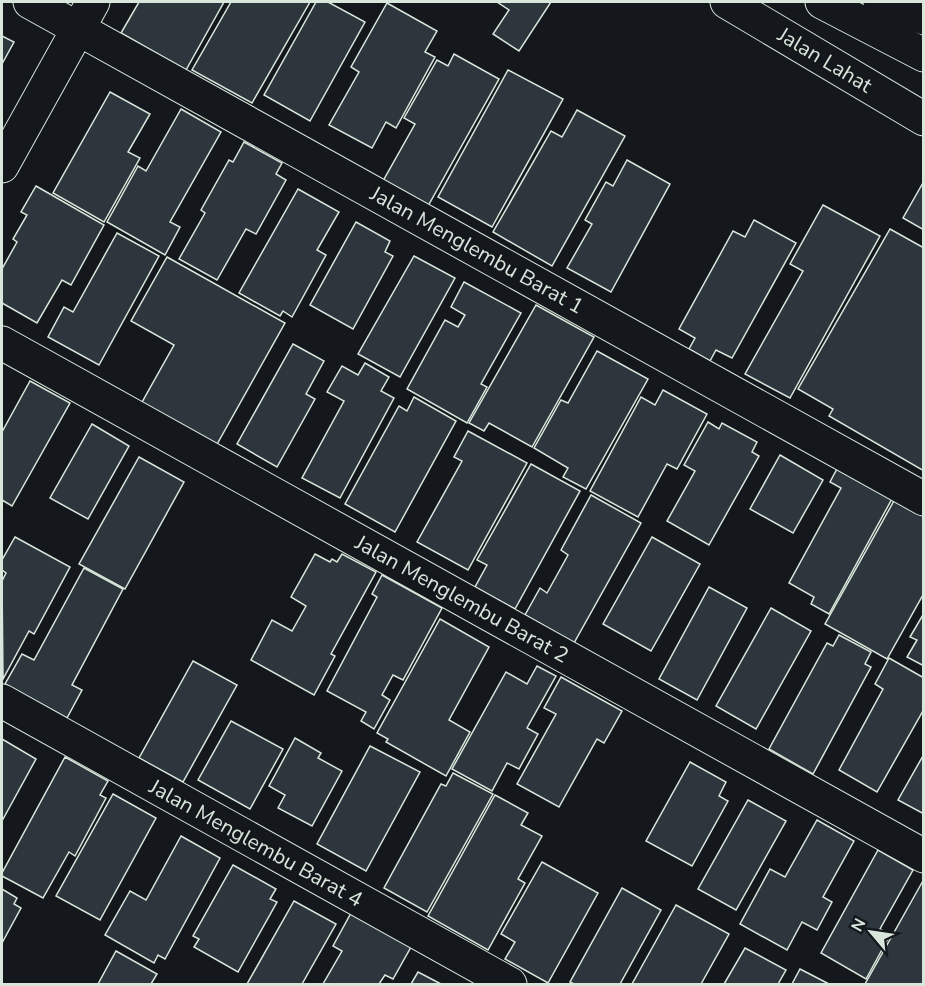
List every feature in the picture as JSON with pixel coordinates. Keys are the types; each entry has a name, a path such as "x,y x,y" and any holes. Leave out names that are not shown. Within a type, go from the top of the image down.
{"street":[{"name":"Jalan Menglembu Barat 1","path":"30,2 87,15 924,499"},
{"name":"Jalan Lahat","path":"727,2 924,119"},
{"path":"743,2 886,75 924,91"},
{"path":"822,2 924,55"},
{"path":"880,2 924,18"},
{"path":"2,166 87,15"},
{"name":"Jalan Menglembu Barat 2","path":"2,343 924,856"},
{"name":"Jalan Menglembu Barat 4","path":"2,701 510,984"}],"building":[{"path":"139,2 224,2 186,70 121,33"},
{"path":"231,2 310,2 252,103 192,70"},
{"path":"316,2 328,2 365,22 310,121 264,95"},
{"path":"497,2 551,2 519,51 493,34 509,10"},
{"path":"387,3 437,31 425,52 435,57 396,128 386,122 372,148 329,125 359,72 351,67"},
{"path":"2,36 14,42 2,64"},
{"path":"454,54 499,79 428,206 383,181 415,124 404,118 437,60 448,66"},
{"path":"508,70 563,99 492,227 438,197"},
{"path":"110,92 150,114 128,152 140,158 104,222 53,193"},
{"path":"181,109 221,132 170,222 180,227 165,255 107,222 138,166 146,171"},
{"path":"577,110 625,136 552,266 493,232 551,131 562,137"},
{"path":"244,142 282,163 276,174 286,180 256,234 246,229 217,280 179,259 205,213 201,210 229,160 233,162"},
{"path":"627,160 670,184 611,292 567,268 592,224 585,220 606,182 613,186"},
{"path":"924,181 924,230 903,218"},
{"path":"36,186 104,225 71,285 62,280 37,323 2,303 2,269 17,242 13,239 27,215 21,212"},
{"path":"298,189 339,212 317,250 326,255 292,317 283,311 280,316 239,293"},
{"path":"823,205 880,236 790,398 745,374 803,271 790,264"},
{"path":"754,220 796,243 732,358 716,350 710,361 689,349 695,338 679,329 733,231 745,237"},
{"path":"356,222 390,241 385,252 393,256 353,329 310,305"},
{"path":"890,229 924,248 924,471 829,416 833,409 798,389"},
{"path":"117,233 159,256 99,365 48,337 64,307 73,312"},
{"path":"414,256 455,278 400,377 358,354"},
{"path":"167,257 285,323 216,446 141,404 174,345 131,321"},
{"path":"464,282 521,313 481,384 487,387 467,423 407,389 445,320 458,327 465,315 451,307"},
{"path":"536,305 594,337 532,447 489,423 484,431 469,423"},
{"path":"293,344 324,361 306,394 315,399 277,467 237,444"},
{"path":"597,351 648,379 586,489 563,477 568,468 534,448 561,400 568,403"},
{"path":"365,363 389,377 381,391 394,398 340,498 302,478 344,401 327,392 342,366 358,375"},
{"path":"30,381 70,403 12,506 2,500 2,432"},
{"path":"663,390 707,414 677,469 667,464 638,517 590,491 641,397 655,405"},
{"path":"414,397 456,421 395,532 345,504 399,406 407,411"},
{"path":"708,422 719,429 722,423 757,442 752,452 759,456 709,545 667,521 695,471 684,465"},
{"path":"92,424 129,446 88,519 50,498"},
{"path":"468,431 527,463 468,570 417,542 462,461 454,457"},
{"path":"780,455 823,480 793,533 750,509"},
{"path":"139,457 184,482 125,589 79,564"},
{"path":"531,464 580,491 515,609 475,587 487,565 477,560"},
{"path":"838,467 893,497 829,614 811,604 814,597 789,583 841,488 830,482"},
{"path":"591,495 641,523 574,643 525,615 540,588 547,593 568,555 561,550"},
{"path":"895,499 924,515 924,593 887,659 825,624"},
{"path":"15,537 70,567 34,634 29,631 3,679 2,581 6,573 2,570 2,560"},
{"path":"652,537 700,564 651,651 603,624"},
{"path":"315,554 330,562 332,559 337,562 342,554 376,572 331,654 335,656 314,695 251,660 272,620 292,631 306,606 291,597"},
{"path":"84,568 123,589 72,685 82,690 67,718 5,684 22,654 34,660"},
{"path":"382,575 442,608 403,680 393,675 382,695 390,700 374,729 361,721 366,712 327,691 377,597 372,594"},
{"path":"709,587 747,608 697,700 659,679"},
{"path":"771,608 811,631 756,729 716,706"},
{"path":"924,613 924,666 907,657 917,640 910,637"},
{"path":"440,619 489,647 449,720 470,732 446,776 386,742 388,739 377,733"},
{"path":"839,635 871,652 865,664 871,667 813,774 769,749 827,643 833,646"},
{"path":"889,658 924,678 924,709 877,792 839,770 883,689 875,684"},
{"path":"193,661 237,685 183,782 139,758"},
{"path":"537,666 556,676 527,728 538,734 519,769 507,763 492,791 452,769 506,672 527,684"},
{"path":"561,677 622,711 604,743 597,739 559,807 517,784 556,714 544,708"},
{"path":"231,721 283,749 250,809 198,780"},
{"path":"295,738 321,753 318,758 342,771 312,826 278,808 285,795 269,786"},
{"path":"2,739 36,759 2,821"},
{"path":"370,746 420,772 366,871 317,844"},
{"path":"924,754 924,814 898,800"},
{"path":"65,757 108,781 100,795 106,798 75,856 69,852 43,898 2,876 2,873"},
{"path":"690,762 726,782 719,796 728,801 692,866 646,841"},
{"path":"453,773 493,794 427,912 384,888 441,784 446,786"},
{"path":"113,794 156,818 100,920 56,896"},
{"path":"495,795 528,813 521,825 542,836 518,879 525,883 488,950 428,916"},
{"path":"748,800 786,821 736,910 698,889"},
{"path":"817,820 854,841 823,897 832,902 817,930 802,922 787,950 740,924 770,869 785,877"},
{"path":"181,836 220,858 165,959 158,955 154,963 105,935 130,891 146,900"},
{"path":"878,850 913,870 880,929 890,935 866,979 821,953"},
{"path":"542,862 598,893 548,983 505,959 515,942 501,934"},
{"path":"233,865 276,889 270,899 277,902 238,972 194,947 199,939 193,936"},
{"path":"924,879 924,984 865,984"},
{"path":"622,888 661,910 620,984 574,984 570,982"},
{"path":"2,889 17,898 14,904 21,908 2,943"},
{"path":"294,901 336,924 302,984 247,984"},
{"path":"676,905 729,934 701,984 632,984"},
{"path":"351,913 411,947 393,979 385,975 379,984 323,984 342,951 333,946"},
{"path":"745,948 786,970 778,984 724,984"},
{"path":"116,951 157,974 151,984 98,984"},
{"path":"800,969 829,984 792,984"},
{"path":"418,972 441,984 411,984"}]}
